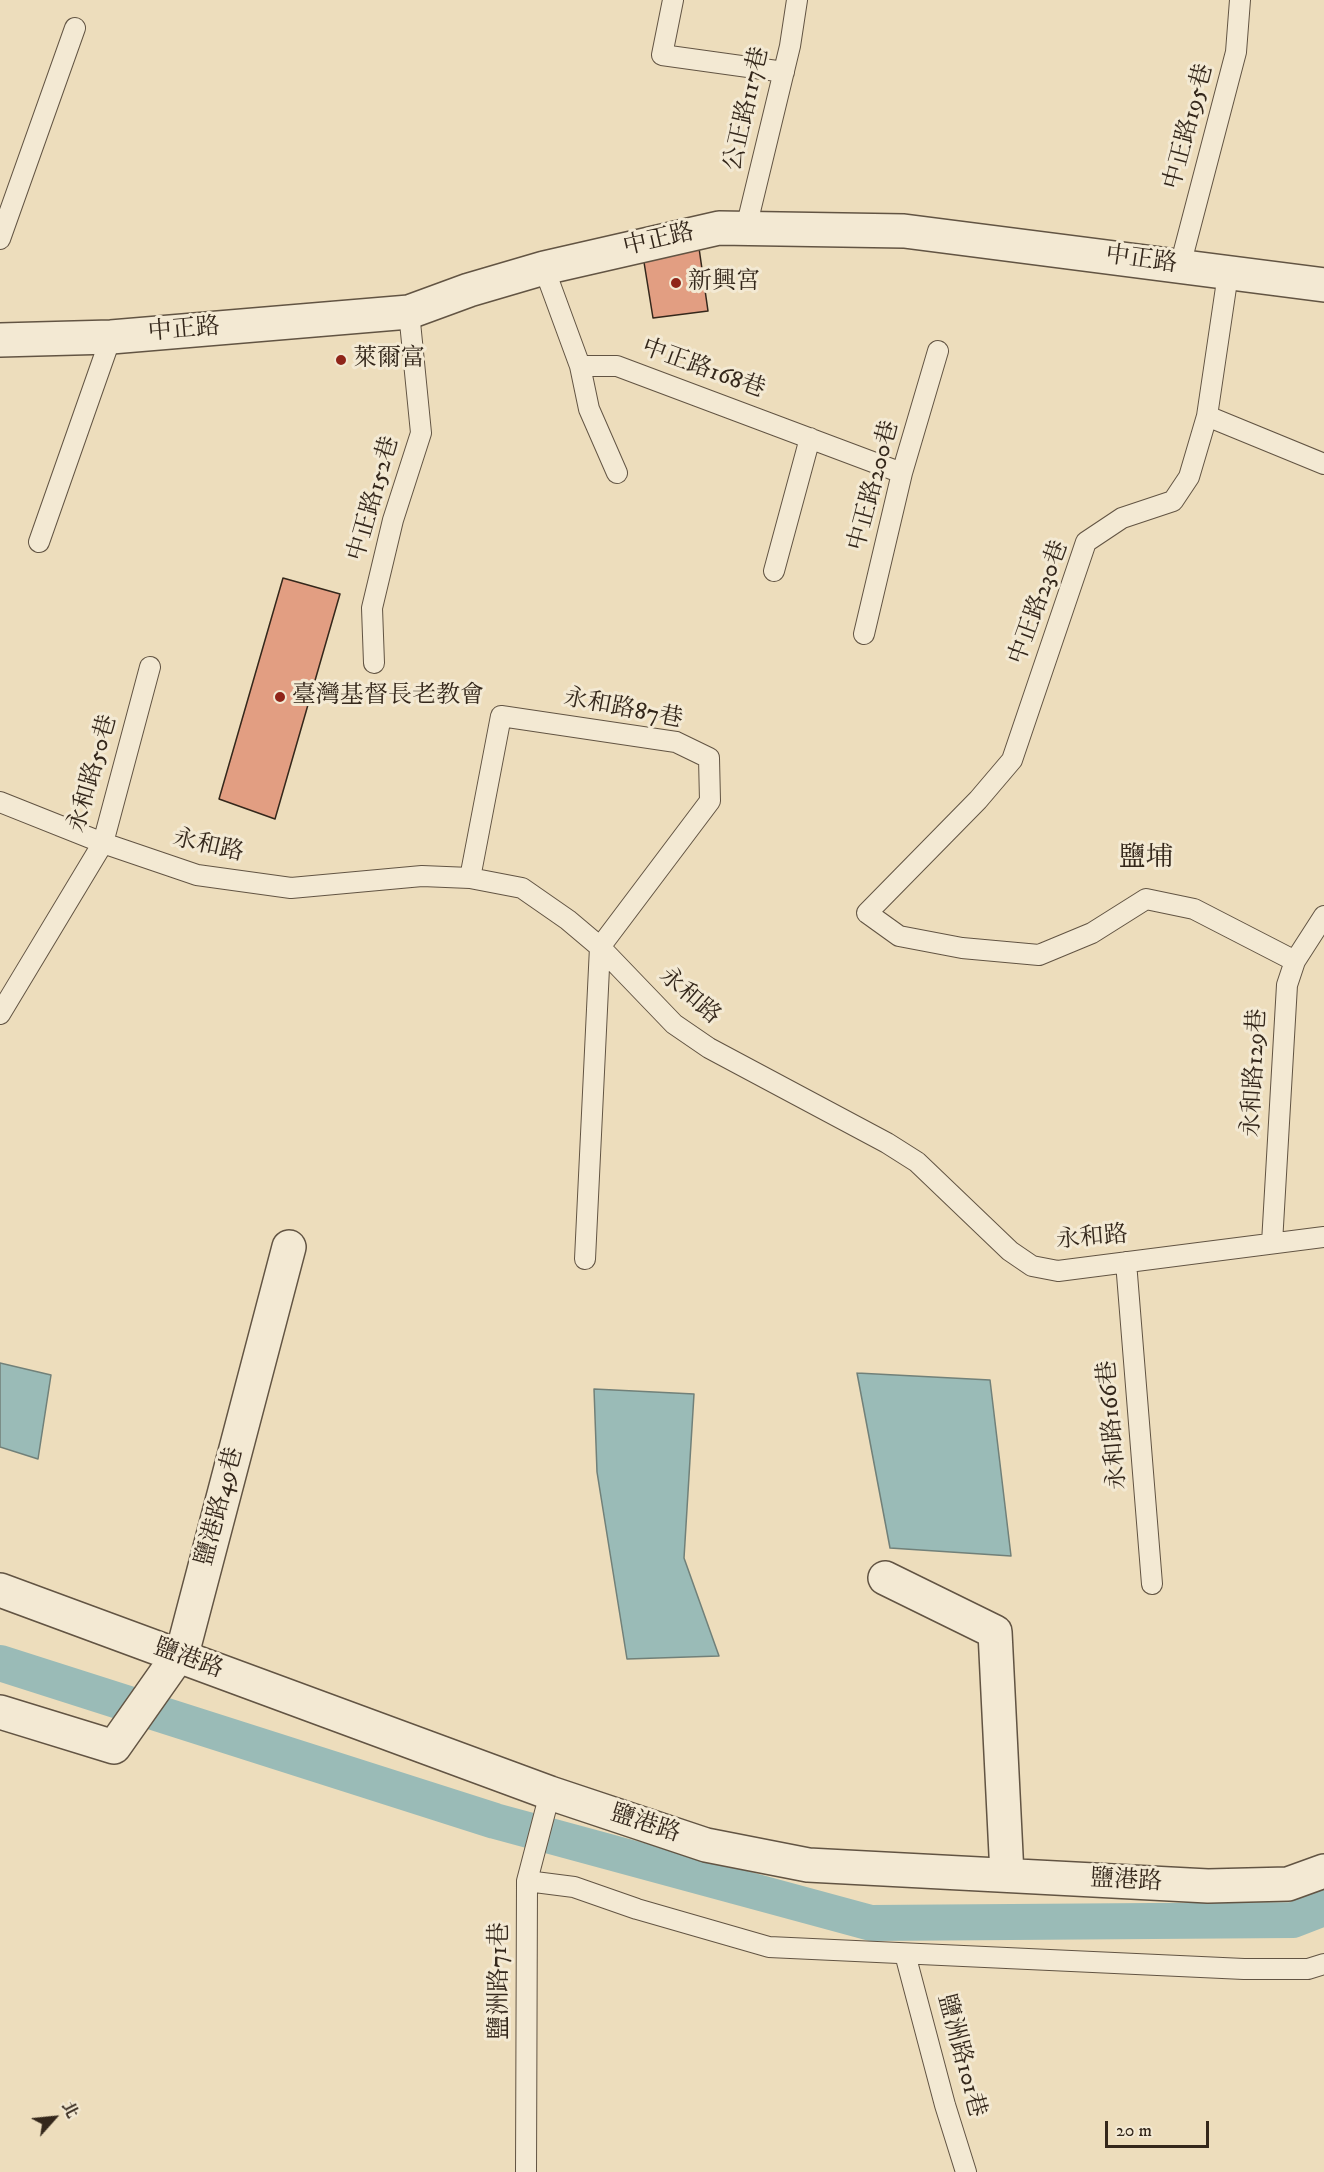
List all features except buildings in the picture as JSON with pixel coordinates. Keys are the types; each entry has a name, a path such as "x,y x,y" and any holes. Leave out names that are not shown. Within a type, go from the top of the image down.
{"street":[{"name":"中正路","path":"0,340 111,337 409,312 469,290 544,268 719,228 904,231 1324,285"},
{"name":"鹽港路49巷","path":"0,1712 114,1747 178,1656 182,1654 289,1247"},
{"path":"885,1578 995,1632 1007,1875"},
{"name":"鹽港路","path":"0,1590 550,1793 706,1845 808,1865 1208,1886 1288,1884 1324,1871"}],"lane":[{"path":"673,0 662,54 783,72"},
{"name":"公正路117巷","path":"746,228 783,72 796,0"},
{"name":"中正路195巷","path":"1180,266 1236,52 1240,0"},
{"path":"0,238 75,28"},
{"path":"544,268 580,366 589,409 617,473"},
{"name":"中正路230巷","path":"1228,274 1207,416 1189,477 1173,501 1122,518 1086,542 1012,760 978,800 867,913 899,936 962,948 1039,955 1092,933 1146,899 1194,909 1295,961"},
{"name":"中正路152巷","path":"374,663 372,608 393,520 421,433 409,312"},
{"path":"39,542 111,337"},
{"name":"中正路200巷","path":"864,634 902,473 938,351"},
{"name":"中正路168巷","path":"580,366 617,366 902,473"},
{"path":"1207,416 1324,464"},
{"path":"774,571 810,438"},
{"name":"永和路50巷","path":"0,1014 103,843 150,667"},
{"name":"永和路87巷","path":"470,878 501,716 676,742 709,758 710,801 600,947"},
{"name":"永和路","path":"0,802 103,843 197,875 291,888 422,876 470,878 522,888 568,920 600,947 674,1024 709,1048 887,1143 917,1162 1010,1251 1032,1266 1058,1271 1324,1237"},
{"name":"永和路129巷","path":"1272,1243 1287,985 1295,961 1324,916"},
{"path":"585,1259 600,947"},
{"name":"永和路166巷","path":"1126,1262 1152,1584"},
{"name":"鹽洲路71巷","path":"526,2172 527,1881 550,1793"},
{"path":"527,1881 574,1887 637,1909 769,1947 1244,1969 1308,1969 1324,1964"},
{"name":"鹽洲路101巷","path":"905,1954 945,2104 966,2172"}],"water":[{"path":"0,1363 51,1375 38,1459 0,1447"},
{"path":"857,1373 990,1380 1011,1556 890,1548"},
{"path":"594,1389 694,1394 684,1558 719,1656 627,1659 597,1472"}],"waterway":[{"path":"0,1663 495,1821 871,1923 1293,1920 1324,1908"}],"place":[{"name":"新興宮","path":"676,283"},
{"name":"萊爾富","path":"341,360"},
{"name":"臺灣基督長老教會","path":"280,697"}],"district":[{"name":"鹽埔","path":"1146,859"}]}
